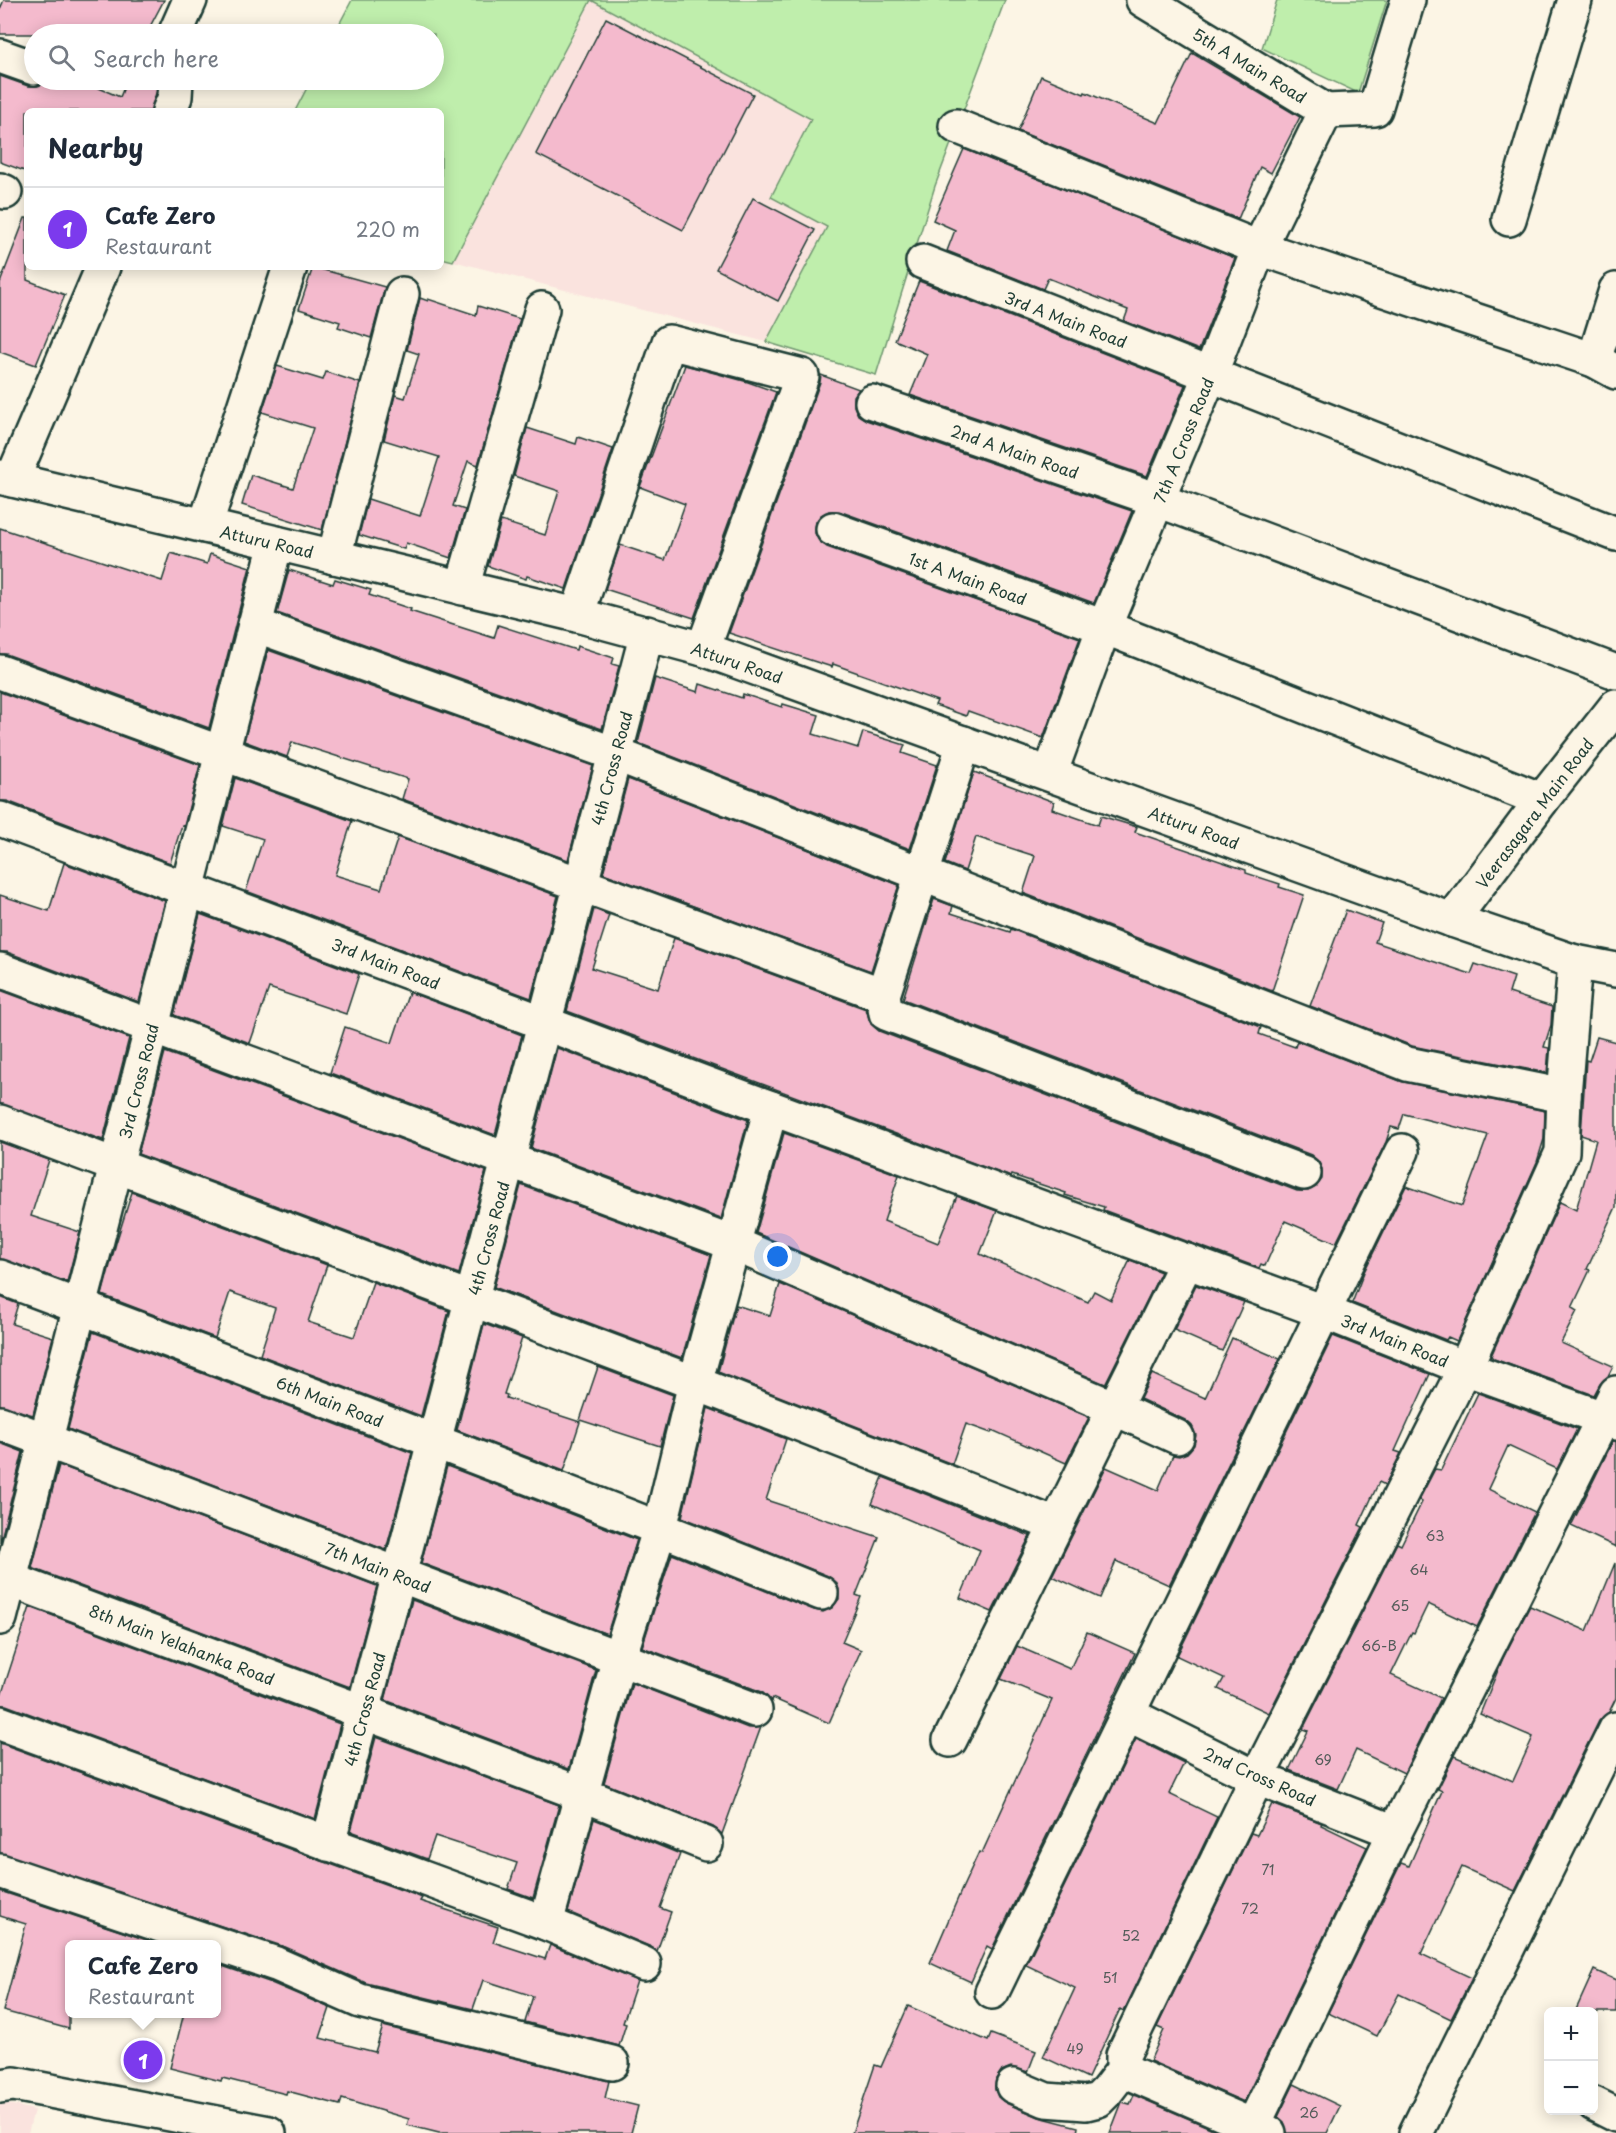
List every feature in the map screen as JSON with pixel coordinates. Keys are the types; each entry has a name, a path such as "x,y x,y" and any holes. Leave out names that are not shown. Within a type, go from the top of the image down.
{"street":[{"path":"179,24 190,0"},
{"name":"5th A Main Road","path":"1143,0 1326,111"},
{"path":"1326,111 1375,109 1407,0"},
{"path":"1509,219 1575,0"},
{"path":"0,56 24,64"},
{"path":"170,108 175,90"},
{"name":"7th A Cross Road","path":"1050,774 1104,627 1210,375 1259,248 1326,111"},
{"path":"956,126 1259,248 1605,366 1616,290"},
{"name":"3rd A Main Road","path":"922,262 1616,534"},
{"path":"6,479 102,270"},
{"path":"205,526 289,270"},
{"path":"334,557 402,294"},
{"path":"462,588 542,309"},
{"path":"577,615 669,342 802,376 703,649"},
{"name":"2nd A Main Road","path":"872,402 1158,500 1616,672"},
{"name":"Atturu Road","path":"6,479 577,615 703,649 1452,920 1575,962 1616,970"},
{"name":"1st A Main Road","path":"833,529 1104,627 1542,800"},
{"name":"3rd Cross Road","path":"0,1618 5,1578 46,1441 276,543"},
{"path":"255,625 615,754 1407,1064 1564,1096"},
{"name":"4th Cross Road","path":"328,1844 647,633"},
{"path":"0,672 883,995"},
{"name":"Veerasagara Main Road","path":"1452,920 1616,706"},
{"path":"964,743 883,995 885,1013 1304,1173"},
{"name":"3rd Main Road","path":"0,819 1324,1312 1465,1368 1612,1412"},
{"path":"1012,2086 1046,2100 1086,2103 1098,2100 1123,2070 1123,2055 1257,1778 1465,1368 1562,1152 1564,1096 1575,962"},
{"path":"0,970 734,1244 1177,1437"},
{"path":"546,1923 619,1658 660,1528 695,1383 771,1108"},
{"path":"0,1122 695,1383 1056,1526"},
{"path":"992,1992 1402,1151"},
{"path":"950,1740 1187,1261"},
{"name":"6th Main Road","path":"0,1276 435,1441 821,1593"},
{"path":"1123,2070 1261,2130 1395,1832 1612,1412"},
{"name":"7th Main Road","path":"0,1424 755,1710"},
{"name":"8th Main Yelahanka Road","path":"5,1578 582,1794 706,1844"},
{"name":"2nd Cross Road","path":"1128,1714 1257,1778 1395,1832"},
{"path":"0,1723 546,1923 644,1964"},
{"path":"1416,2133 1616,1729"},
{"path":"0,1871 205,1940"},
{"path":"221,1945 276,1964 360,2001 612,2063"},
{"path":"0,2086 14,2084 269,2133"},
{"path":"1598,2106 1616,2115"}],"shaded area":[{"path":"592,0 812,119 771,197 827,227 766,342 453,261"},
{"path":"0,2102 34,2110 28,2133 0,2133"}],"green space":[{"path":"352,0 591,0 453,261 444,259 444,108 297,108 306,90 444,90 444,24 339,24"},
{"path":"591,0 1005,0 935,186 876,375 766,342 827,227 771,197 811,119"},
{"path":"1277,0 1387,0 1358,93 1262,48"}],"building":[{"path":"4,0 164,0 151,24 24,24 24,34 0,34 0,9"},
{"path":"606,18 753,94 683,230 536,154"},
{"path":"1192,53 1300,117 1271,173 1260,167 1238,219 1018,131 1041,76 1158,123"},
{"path":"0,76 24,85 24,90 104,90 120,97 123,90 156,90 152,108 24,108 24,171 0,162"},
{"path":"964,149 1235,258 1199,350 1124,321 1128,310 1048,278 1043,289 947,251 955,230 933,220"},
{"path":"753,198 815,230 778,301 716,269"},
{"path":"24,221 24,270 27,270 27,280 65,295 36,365 0,352 0,283"},
{"path":"312,270 324,270 385,287 371,338 338,327 340,322 299,309"},
{"path":"919,281 1185,385 1147,476 910,395 927,354 895,340"},
{"path":"420,298 476,315 478,306 520,319 478,465 468,461 453,506 465,510 451,558 406,543 404,549 359,535 368,499 420,516 439,457 384,440 395,395 405,398 419,354 407,350"},
{"path":"685,365 776,392 694,618 605,589 620,545 665,560 685,504 640,487"},
{"path":"277,366 323,380 326,372 360,383 322,530 242,505 251,475 293,488 313,428 262,412"},
{"path":"821,375 859,389 854,396 854,406 858,415 866,420 1132,511 1094,603 839,511 829,511 821,515 816,522 815,533 819,541 827,547 1080,638 1043,738 968,711 966,716 935,705 937,701 833,664 832,667 729,633"},
{"path":"527,428 576,444 578,437 613,449 566,589 488,566 501,521 545,535 559,491 514,476"},
{"path":"0,528 162,581 171,553 207,564 210,554 250,567 209,728 6,654 0,654"},
{"path":"289,570 333,584 335,579 371,590 369,595 494,638 498,625 576,650 577,646 614,658 612,664 619,666 602,729 277,613"},
{"path":"268,650 593,766 568,860 402,799 408,779 292,742 287,757 244,741"},
{"path":"655,678 698,692 700,684 742,698 743,694 782,707 783,704 819,715 813,734 858,748 863,732 905,745 902,753 937,765 910,849 638,743"},
{"path":"0,692 200,765 184,826 182,825 170,863 7,801 0,801"},
{"path":"974,772 1054,802 1052,809 1098,825 1101,816 1137,827 1135,832 1246,870 1246,873 1304,895 1272,991 1023,893 1035,856 976,837 965,871 945,863"},
{"path":"235,778 352,821 335,875 381,889 398,837 558,896 531,998 246,891 263,839 223,826"},
{"path":"628,779 899,885 871,971 603,873"},
{"path":"64,863 165,901 139,1002 7,952 0,952 0,895 49,911"},
{"path":"934,899 953,906 951,913 1010,932 1011,929 1261,1027 1259,1034 1295,1047 1297,1041 1403,1082 1545,1111 1544,1139 1537,1162 1457,1341 1448,1337 1446,1340 1352,1303 1364,1272 1406,1186 1462,1206 1488,1135 1404,1114 1399,1129 1391,1127 1386,1142 1336,1243 1285,1221 1265,1266 1261,1264 1259,1268 1103,1210 1104,1207 1012,1175 1011,1177 567,1011 594,909 609,915 592,968 658,989 674,938 866,1009 871,1024 879,1031 1297,1191 1308,1191 1316,1187 1322,1179 1322,1169 1311,1155 903,999"},
{"path":"1346,910 1382,923 1375,942 1471,974 1475,964 1514,977 1509,993 1552,1007 1551,1025 1544,1047 1549,1048 1547,1073 1412,1046 1310,1006"},
{"path":"200,914 359,974 346,1014 269,988 250,1043 174,1015"},
{"path":"0,990 129,1038 103,1140 0,1104"},
{"path":"409,992 522,1035 495,1135 330,1073 345,1027 392,1043"},
{"path":"1597,1037 1616,1042 1616,1207 1587,1269 1590,1270 1572,1308 1577,1311 1561,1343 1613,1366 1594,1395 1491,1356 1560,1202 1576,1210 1596,1140 1581,1135 1586,1060 1589,1061"},
{"path":"557,1048 748,1120 721,1219 531,1148"},
{"path":"165,1052 486,1171 459,1274 138,1154"},
{"path":"784,1133 899,1175 884,1221 938,1243 957,1196 997,1211 980,1254 1088,1302 1094,1291 1111,1300 1130,1260 1161,1272 1105,1384 756,1233"},
{"path":"0,1142 49,1160 31,1216 80,1232 67,1282 0,1259"},
{"path":"521,1185 711,1255 682,1358 494,1287"},
{"path":"132,1192 327,1265 308,1322 354,1337 373,1282 449,1311 421,1416 260,1355 275,1308 230,1292 215,1338 102,1295"},
{"path":"780,1284 1089,1417 1066,1463 992,1430 991,1433 966,1424 952,1464 718,1372 736,1305 770,1316"},
{"path":"1196,1285 1244,1302 1222,1351 1174,1330"},
{"path":"0,1297 18,1304 12,1324 53,1337 33,1415 0,1405"},
{"path":"484,1324 522,1338 504,1394 507,1395 506,1398 580,1422 564,1471 457,1430"},
{"path":"93,1332 412,1453 386,1550 68,1429"},
{"path":"1333,1336 1430,1374 1395,1451 1401,1453 1385,1485 1379,1482 1359,1525 1363,1527 1269,1713 1218,1689 1224,1678 1177,1656"},
{"path":"1232,1338 1280,1359 1169,1585 1116,1561 1100,1598 1052,1576 1106,1467 1158,1490 1173,1455 1179,1456 1187,1453 1194,1445 1196,1435 1192,1426 1185,1420 1140,1399 1152,1374 1205,1398"},
{"path":"598,1367 673,1395 660,1446 580,1420"},
{"path":"1478,1393 1577,1429 1557,1469 1508,1446 1488,1489 1535,1512 1477,1627 1428,1604 1414,1633 1412,1632 1391,1675 1441,1698 1404,1773 1356,1750 1338,1789 1289,1770 1308,1731 1303,1729 1397,1543 1401,1545 1422,1502 1419,1500 1435,1469 1441,1470"},
{"path":"708,1408 786,1439 766,1500 879,1537 856,1595 861,1597 842,1642 861,1650 829,1723 772,1698 771,1701 762,1692 642,1647 672,1554 814,1610 823,1612 832,1608 839,1599 836,1582 828,1576 682,1517"},
{"path":"1613,1441 1616,1441 1616,1547 1571,1526"},
{"path":"0,1443 23,1452 0,1543"},
{"path":"59,1465 377,1586 350,1687 32,1568"},
{"path":"447,1466 637,1540 607,1634 421,1563"},
{"path":"883,1477 1030,1536 992,1612 960,1598 980,1550 872,1504"},
{"path":"1615,1563 1616,1698 1609,1712 1599,1721 1515,1891 1462,1867 1421,1954 1472,1978 1451,2019 1399,1994 1377,2036 1328,2013 1401,1863 1409,1866 1442,1791 1438,1789 1454,1756 1513,1781 1533,1737 1480,1714 1503,1658 1530,1606 1587,1631"},
{"path":"412,1600 596,1670 569,1769 385,1700"},
{"path":"30,1607 340,1724 315,1819 6,1705 0,1705"},
{"path":"1087,1632 1135,1653 992,1949 987,1946 971,1982 930,1963 979,1852 982,1853 1052,1700 1001,1679 1017,1646 1070,1669"},
{"path":"632,1683 748,1728 761,1727 722,1834 713,1827 604,1783"},
{"path":"376,1737 559,1805 533,1898 508,1889 517,1863 435,1836 427,1859 351,1831"},
{"path":"1136,1739 1184,1763 1169,1794 1217,1817 1124,2011 1120,2009 1088,2078 1043,2057 1075,1988 1026,1965"},
{"path":"0,1743 415,1895 422,1898 420,1901 498,1927 493,1942 545,1959 550,1945 637,1981 623,2023 626,2024 619,2046 525,2022 533,1996 483,1980 473,2009 366,1983 282,1946 0,1853"},
{"path":"1272,1804 1322,1823 1321,1825 1367,1847 1244,2102 1150,2061 1164,2030 1157,2027 1251,1833 1257,1835"},
{"path":"594,1819 680,1854 660,1908 671,1912 657,1951 568,1912"},
{"path":"0,1891 147,1940 65,1940 65,2018 69,2018 69,2029 3,2011 26,1924 0,1916"},
{"path":"222,1966 269,1982 330,2008 320,2038 375,2052 383,2026 609,2081 605,2098 638,2106 631,2133 439,2133 407,2125 409,2119 342,2099 340,2105 287,2091 286,2094 170,2068 183,2018 221,2018"},
{"path":"1594,1970 1616,1980 1616,2012 1598,2012 1598,2007 1577,2007"},
{"path":"908,2006 988,2041 991,2034 1036,2051 1028,2072 1011,2067 1001,2071 996,2079 995,2089 998,2097 1006,2103 1039,2117 1078,2127 1077,2133 852,2133 875,2065 881,2067"},
{"path":"1294,2084 1340,2106 1327,2133 1287,2133 1284,2122 1278,2117"},
{"path":"1134,2095 1222,2133 1110,2133 1122,2102 1130,2104"}],"place":[{"name":"Cafe Zero","path":"143,2060"}]}
